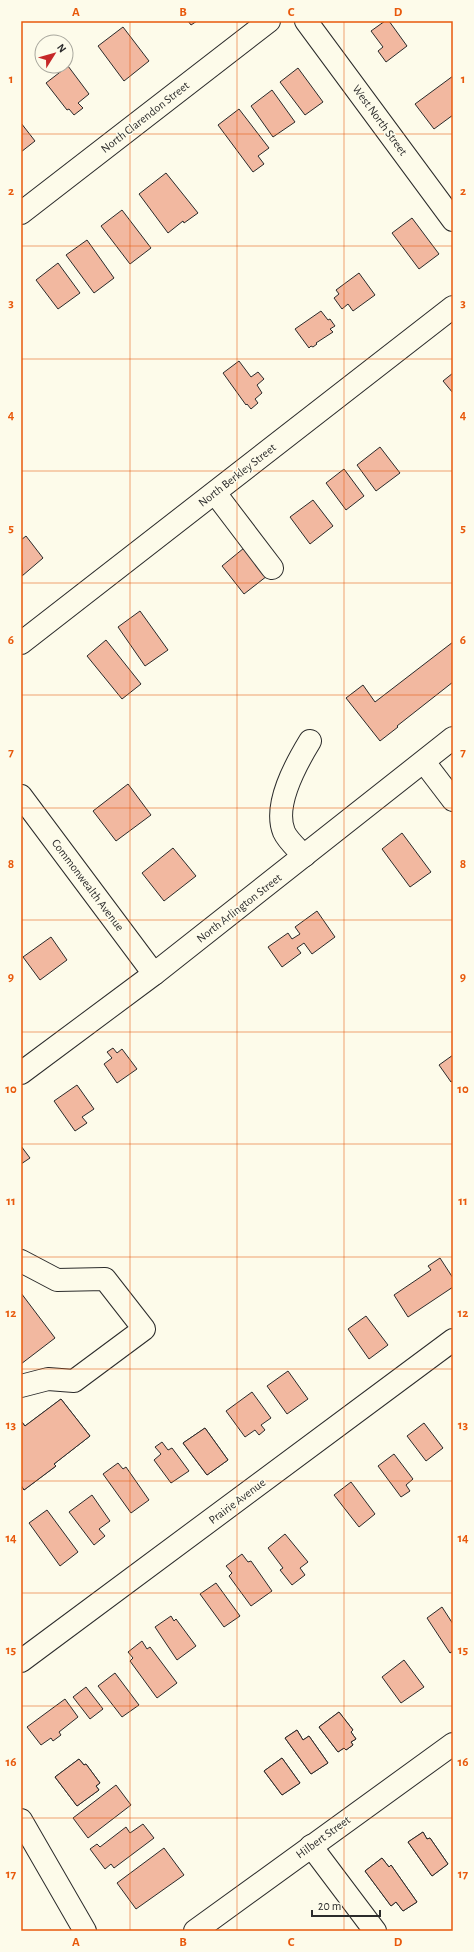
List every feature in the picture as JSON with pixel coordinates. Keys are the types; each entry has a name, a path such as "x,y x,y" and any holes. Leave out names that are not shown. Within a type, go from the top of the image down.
{"street":[{"name":"North Clarendon Street","path":"21,213 269,21"},
{"name":"West North Street","path":"306,21 453,220"},
{"name":"North Berkley Street","path":"21,643 453,307"},
{"path":"215,492 272,568"},
{"name":"North Arlington Street","path":"21,1073 154,974 453,738"},
{"path":"304,856 286,837 283,831 282,808 295,768 310,741"},
{"path":"424,762 453,800"},
{"name":"Commonwealth Avenue","path":"21,796 154,974"},
{"path":"21,1261 57,1280 105,1278 144,1329 74,1381 48,1379 21,1386"},
{"name":"Prairie Avenue","path":"21,1661 453,1340"},
{"name":"Hilbert Street","path":"195,1931 453,1744"},
{"path":"21,1820 84,1931"},
{"path":"311,1846 375,1931"}],"building":[{"path":"188,21 197,21 191,25"},
{"path":"385,21 389,21 407,46 386,62 378,51 383,47 371,31"},
{"path":"123,27 149,61 124,81 98,46"},
{"path":"298,68 323,102 305,115 280,82"},
{"path":"58,74 74,74 89,94 78,103 83,108 74,115 69,109 67,110 46,83"},
{"path":"453,76 453,115 434,129 415,104"},
{"path":"272,90 295,122 273,137 251,106"},
{"path":"239,109 269,148 258,156 264,164 253,172 218,125"},
{"path":"21,123 35,141 21,152"},
{"path":"166,173 198,213 184,223 183,221 168,233 139,194"},
{"path":"122,210 151,248 130,264 101,226"},
{"path":"412,218 439,254 419,269 392,233"},
{"path":"87,240 114,278 94,293 66,255"},
{"path":"58,263 80,293 58,309 36,280"},
{"path":"359,273 375,295 353,311 348,304 342,309 334,298 339,294 336,290"},
{"path":"321,311 335,326 330,329 333,332 316,343 317,344 313,347 311,346 309,348 295,329"},
{"path":"239,361 251,377 258,372 264,379 257,385 262,393 255,399 258,403 251,409 247,404 246,405 223,373"},
{"path":"453,373 453,393 443,381"},
{"path":"380,447 400,473 376,491 357,465"},
{"path":"344,469 364,496 346,510 326,483"},
{"path":"313,500 333,526 310,544 290,517"},
{"path":"26,536 43,558 22,576 21,540"},
{"path":"244,548 267,576 244,594 222,566"},
{"path":"140,611 168,650 145,666 118,627"},
{"path":"106,640 141,684 122,699 87,656"},
{"path":"453,642 453,682 380,741 346,698 363,685 375,702"},
{"path":"128,784 151,815 116,841 93,811"},
{"path":"402,833 431,872 410,887 382,849"},
{"path":"173,848 196,876 164,901 142,873"},
{"path":"317,911 335,937 312,954 304,943 297,948 301,953 282,967 268,947 288,933 292,939 300,934 295,927"},
{"path":"51,937 67,960 40,980 23,957"},
{"path":"113,1048 117,1053 122,1049 137,1069 117,1083 104,1064 112,1058 107,1052"},
{"path":"453,1055 453,1081 451,1082 439,1065"},
{"path":"77,1085 94,1109 82,1117 87,1123 75,1131 54,1101"},
{"path":"21,1146 30,1158 21,1164"},
{"path":"440,1258 453,1278 453,1287 408,1317 394,1295 431,1270 428,1266"},
{"path":"21,1293 55,1338 21,1364"},
{"path":"366,1316 388,1345 369,1359 348,1329"},
{"path":"288,1371 308,1399 287,1414 267,1386"},
{"path":"252,1392 271,1418 261,1425 265,1430 259,1435 255,1430 245,1437 226,1411"},
{"path":"61,1399 90,1436 54,1464 56,1466 24,1490 21,1485 21,1421 25,1426"},
{"path":"61,1399 90,1436 54,1464 56,1466 24,1490 21,1485 21,1421 25,1426"},
{"path":"424,1423 443,1448 426,1461 407,1436"},
{"path":"205,1428 228,1460 207,1475 183,1443"},
{"path":"205,1428 228,1460 207,1475 183,1443"},
{"path":"162,1442 168,1450 172,1448 189,1471 171,1483 154,1460 161,1454 155,1447"},
{"path":"394,1454 413,1479 406,1485 410,1491 401,1497 378,1466"},
{"path":"118,1463 123,1469 126,1467 149,1500 131,1513 103,1474"},
{"path":"351,1482 375,1514 359,1527 334,1495"},
{"path":"92,1495 110,1521 99,1529 105,1536 94,1545 69,1512"},
{"path":"47,1510 78,1552 60,1566 29,1523"},
{"path":"285,1534 308,1562 300,1568 305,1575 292,1585 280,1570 283,1568 268,1548"},
{"path":"242,1554 248,1562 251,1561 272,1591 251,1606 229,1576 232,1573 226,1566"},
{"path":"216,1583 240,1616 224,1627 200,1594"},
{"path":"442,1607 453,1624 453,1651 450,1653 427,1618"},
{"path":"171,1616 174,1621 176,1619 196,1646 177,1660 155,1627"},
{"path":"142,1641 147,1649 150,1647 177,1683 157,1698 130,1661 133,1658 128,1652"},
{"path":"404,1660 424,1687 401,1703 382,1677"},
{"path":"115,1673 139,1705 122,1717 98,1686"},
{"path":"86,1687 103,1709 90,1719 73,1697"},
{"path":"65,1699 78,1717 59,1732 61,1735 53,1741 51,1738 41,1745 27,1727"},
{"path":"339,1712 353,1730 351,1732 356,1739 351,1742 353,1745 346,1750 344,1748 338,1752 319,1727"},
{"path":"339,1712 353,1730 351,1732 356,1739 351,1742 353,1745 346,1750 344,1748 338,1752 319,1727"},
{"path":"297,1730 303,1740 309,1736 328,1763 311,1774 285,1738"},
{"path":"297,1730 303,1740 309,1736 328,1763 311,1774 285,1738"},
{"path":"282,1758 300,1783 282,1795 264,1771"},
{"path":"282,1758 300,1783 282,1795 264,1771"},
{"path":"79,1759 84,1765 86,1764 100,1783 96,1786 99,1790 77,1806 55,1777"},
{"path":"79,1759 84,1765 86,1764 100,1783 96,1786 99,1790 77,1806 55,1777"},
{"path":"116,1785 131,1805 88,1838 73,1818"},
{"path":"143,1824 154,1838 114,1868 111,1864 105,1869 90,1849 97,1844 100,1847 126,1827 130,1833"},
{"path":"423,1832 427,1839 430,1838 448,1864 432,1876 408,1842"},
{"path":"423,1832 427,1839 430,1838 448,1864 432,1876 408,1842"},
{"path":"164,1848 184,1875 136,1909 117,1883"},
{"path":"382,1858 389,1867 391,1865 417,1902 403,1911 396,1902 391,1906 365,1871"},
{"path":"382,1858 389,1867 391,1865 417,1902 403,1911 396,1902 391,1906 365,1871"}]}
